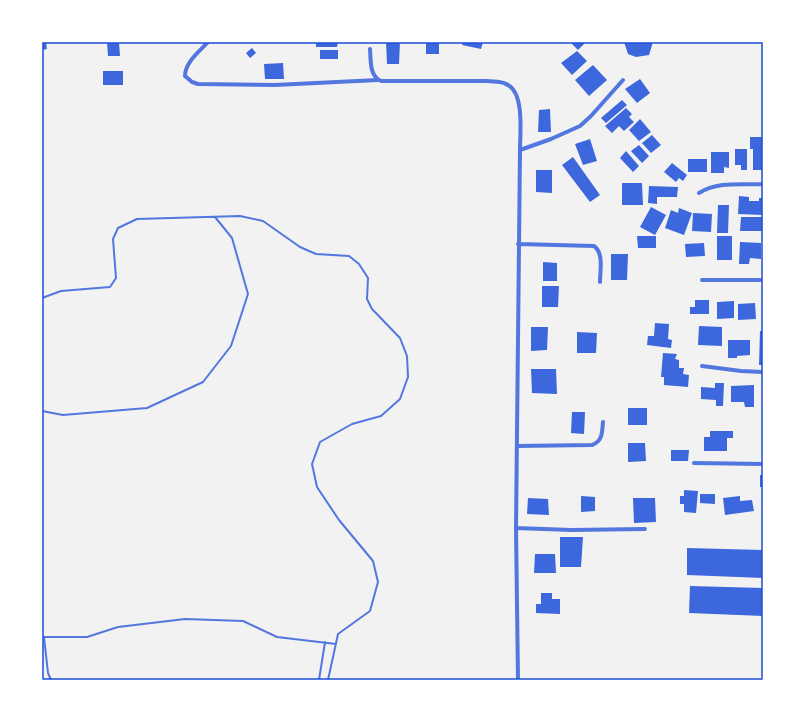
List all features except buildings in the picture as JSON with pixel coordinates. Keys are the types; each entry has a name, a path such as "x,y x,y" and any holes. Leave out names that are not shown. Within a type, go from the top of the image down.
{"street":[{"path":"208,42 191,60 185,70 185,76 192,82 198,84 252,85 378,80 388,82 447,80 487,81 507,84 515,92 520,108 516,528 518,680"},
{"path":"370,49 373,74 378,80"},
{"path":"520,150 551,139 580,126 591,116 623,80"},
{"path":"699,192 716,186 763,184"},
{"path":"518,244 594,246 598,250 600,256 600,282"},
{"path":"702,280 763,280"},
{"path":"702,366 763,372"},
{"path":"517,446 592,445 598,443 600,440 603,422"},
{"path":"694,463 763,464"},
{"path":"516,528 571,530 645,529"}],"lane":[{"path":"42,298 61,291 110,287 116,278 113,239 118,228 137,219 240,216 263,221 300,247 316,254 349,256 359,264 368,278 367,299 372,309 400,338 407,356 408,377 400,398 381,416 352,424 320,442 312,464 317,487 339,520 373,561 378,582 370,611 338,634 328,680"},
{"path":"42,411 63,415 147,408 204,382 231,346 248,294 232,238 215,217"},
{"path":"51,680 48,673 43,637 87,637 118,627 185,619 244,621 276,637 336,644"},
{"path":"319,680 325,642"}]}
